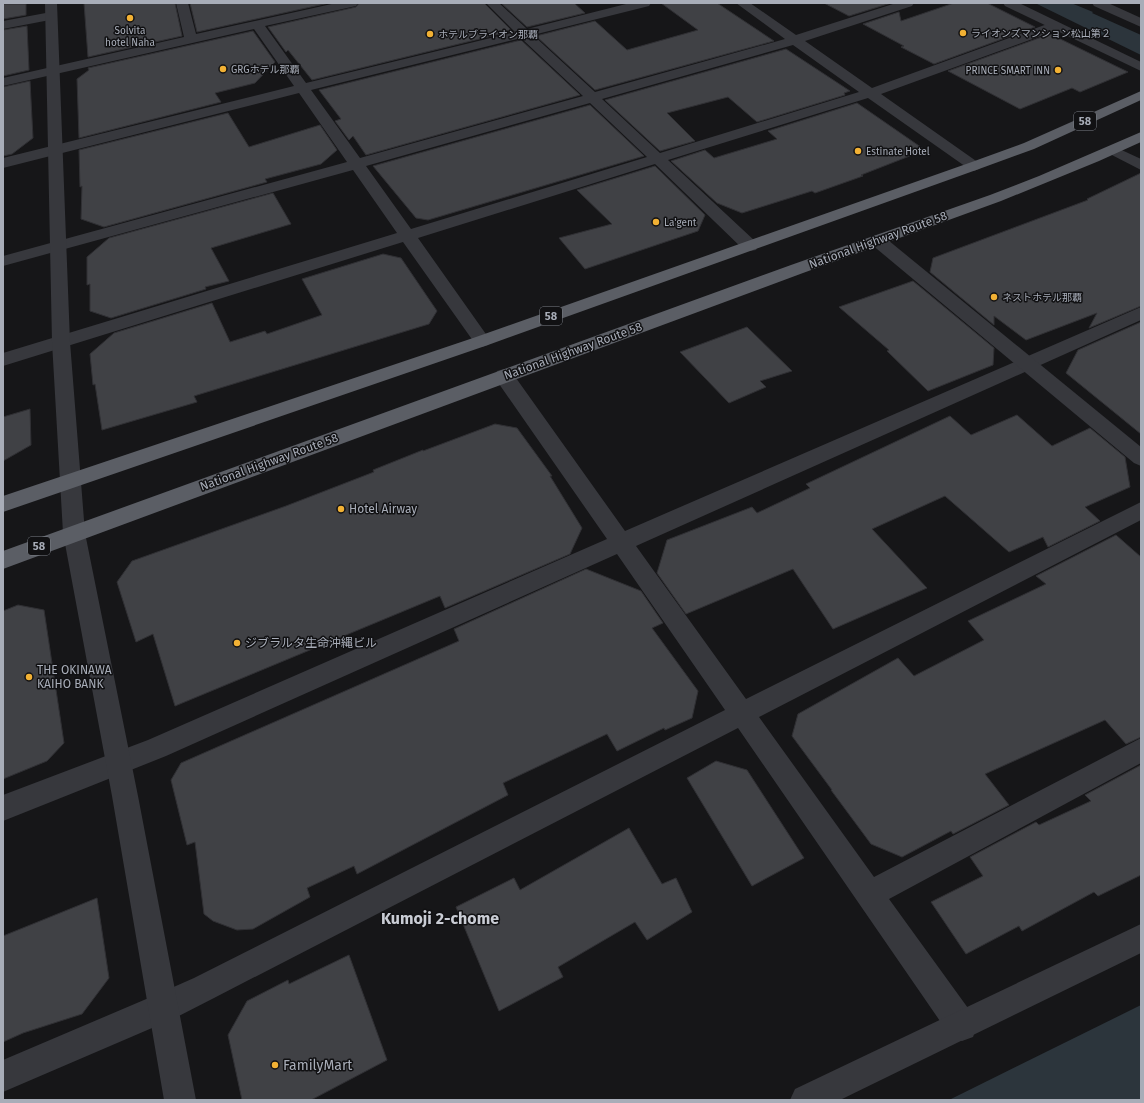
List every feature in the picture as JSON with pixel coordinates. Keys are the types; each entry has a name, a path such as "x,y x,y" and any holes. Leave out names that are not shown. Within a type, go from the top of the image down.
{"highway":[{"name":"58","path":"3,504 482,341 974,166 1029,146 1141,95"},
{"name":"National Highway Route 58","path":"3,560 877,240 1010,193 1113,150 1141,136"}],"street":[{"path":"182,3 191,40"},
{"path":"3,82 352,3"},
{"path":"492,3 750,246"},
{"path":"3,163 645,3"},
{"path":"742,3 974,166"},
{"path":"3,261 796,41 908,3"},
{"path":"1009,3 1141,67"},
{"path":"1100,3 1141,23"},
{"path":"3,24 51,9 61,342 74,533 119,764 162,1008 180,1100"},
{"path":"258,25 482,341"},
{"path":"3,360 870,93 1055,26"},
{"path":"1113,150 1141,165"},
{"path":"877,240 1027,362 1141,458"},
{"path":"3,808 119,764 1141,313"},
{"path":"504,376 620,543 962,1026"},
{"path":"3,1076 162,1008 742,715 1141,510"},
{"path":"869,895 1141,750"},
{"path":"806,1100 962,1026 1141,938"}],"shaded area":[{"path":"1035,3 1071,3 1141,35 1141,55"},
{"path":"1141,1005 1141,1100 949,1100"}],"building":[{"name":"Solvita hotel Naha","path":"84,3 175,3 182,36 88,57"},
{"path":"190,3 329,3 197,32"},
{"path":"359,3 484,3 512,31 312,80 288,50 286,52 268,27 356,7"},
{"path":"501,3 574,3 585,13 527,27"},
{"path":"661,3 717,3 774,41 595,90 536,36 595,21 627,50 698,30"},
{"path":"824,3 891,3 849,16"},
{"path":"954,3 987,3 1035,27 934,64 901,47 904,46 863,24 899,12 901,21"},
{"path":"3,4 26,4 26,15 3,19"},
{"path":"27,26 29,70 3,76 3,30"},
{"path":"253,31 275,62 255,83 215,93 221,102 79,138 77,79 89,70 88,68"},
{"path":"1050,34 1128,72 1080,92 1072,88 1020,109 948,71"},
{"path":"521,40 580,95 366,155 353,136 349,140 335,121 341,119 319,90"},
{"path":"786,49 850,91 844,93 845,95 757,122 728,97 667,113 695,141 660,151 605,100"},
{"path":"30,81 33,138 12,154 3,156 3,87"},
{"path":"857,103 925,150 861,175 863,176 815,193 812,191 742,213 717,203 671,161 705,150 714,158 777,139 768,131"},
{"path":"590,105 644,156 428,220 416,218 373,166"},
{"path":"228,113 249,147 320,125 337,150 321,164 265,179 267,182 104,227 81,219 82,186 80,187 79,150"},
{"name":"La'gent","path":"655,166 705,215 698,231 585,269 559,238 612,224 577,190"},
{"path":"1141,173 1141,306 1089,328 1097,313 1026,340 994,316 994,325 930,272 933,258 1088,200 1087,199"},
{"path":"273,193 291,224 211,248 229,281 205,287 206,289 111,318 90,311 90,284 87,285 87,257 109,238"},
{"path":"383,254 401,258 437,311 429,324 194,396 197,402 102,430 95,384 93,385 90,354 114,333 212,303 230,342 265,331 267,334 322,315 302,279"},
{"path":"913,281 994,348 993,365 928,391 887,351 889,350 839,307"},
{"path":"1141,322 1141,434 1066,373 1078,350"},
{"path":"747,327 792,371 760,381 766,387 729,403 680,352"},
{"path":"30,409 31,445 3,461 3,417"},
{"path":"1017,415 1052,446 1090,428 1125,457 1130,487 1085,507 1100,521 1048,547 1043,537 1009,552 945,496 872,529 927,588 833,629 793,569 686,614 657,573 667,540 752,507 757,513 810,488 806,484 950,416 971,435"},
{"path":"495,424 517,428 552,476 550,476 582,528 570,554 445,608 440,596 175,706 153,634 136,642 117,582 132,561 286,506 374,472 373,470 423,450"},
{"path":"1116,535 1141,557 1141,737 1126,744 1105,720 985,774 1009,805 953,834 951,831 902,857 871,844 792,736 798,714 898,658 914,676 984,640 968,621 1046,584 1036,576"},
{"path":"586,569 641,591 663,623 652,628 698,691 692,718 665,730 664,728 617,751 607,734 503,783 508,795 357,874 354,866 307,888 310,897 253,929 237,930 213,921 204,914 195,842 187,845 171,780 181,763 459,641 454,629"},
{"name":"THE OKINAWA KAIHO BANK","path":"18,605 44,610 64,743 47,761 3,779 3,611"},
{"path":"716,761 747,770 804,858 752,886 687,778"},
{"path":"1141,765 1141,875 1098,896 1094,892 1022,931 1019,926 966,954 931,902 983,876 970,857 1036,822 1039,825 1091,801 1085,795"},
{"path":"629,828 662,884 676,878 692,912 647,940 635,922 558,967 563,977 499,1011 456,907 514,878 520,890"},
{"path":"97,898 109,978 82,1014 23,1033 3,1042 3,936"},
{"path":"349,955 387,1060 311,1100 242,1100 228,1035 247,1001 288,980 289,984"}],"place":[{"name":"Solvita hotel Naha","path":"130,18"},
{"name":"ライオンズマンション松山第２","path":"963,33"},
{"name":"ホテルブライオン那覇","path":"430,34"},
{"name":"GRGホテル那覇","path":"223,69"},
{"name":"PRINCE SMART INN","path":"1058,70"},
{"name":"Estinate Hotel","path":"858,151"},
{"name":"La'gent","path":"656,222"},
{"name":"ネストホテル那覇","path":"994,297"},
{"name":"Hotel Airway","path":"341,509"},
{"name":"ジブラルタ生命沖縄ビル","path":"237,643"},
{"name":"THE OKINAWA KAIHO BANK","path":"29,677"},
{"name":"FamilyMart","path":"275,1065"}],"district":[{"name":"Kumoji 2-chome","path":"440,918"}]}
